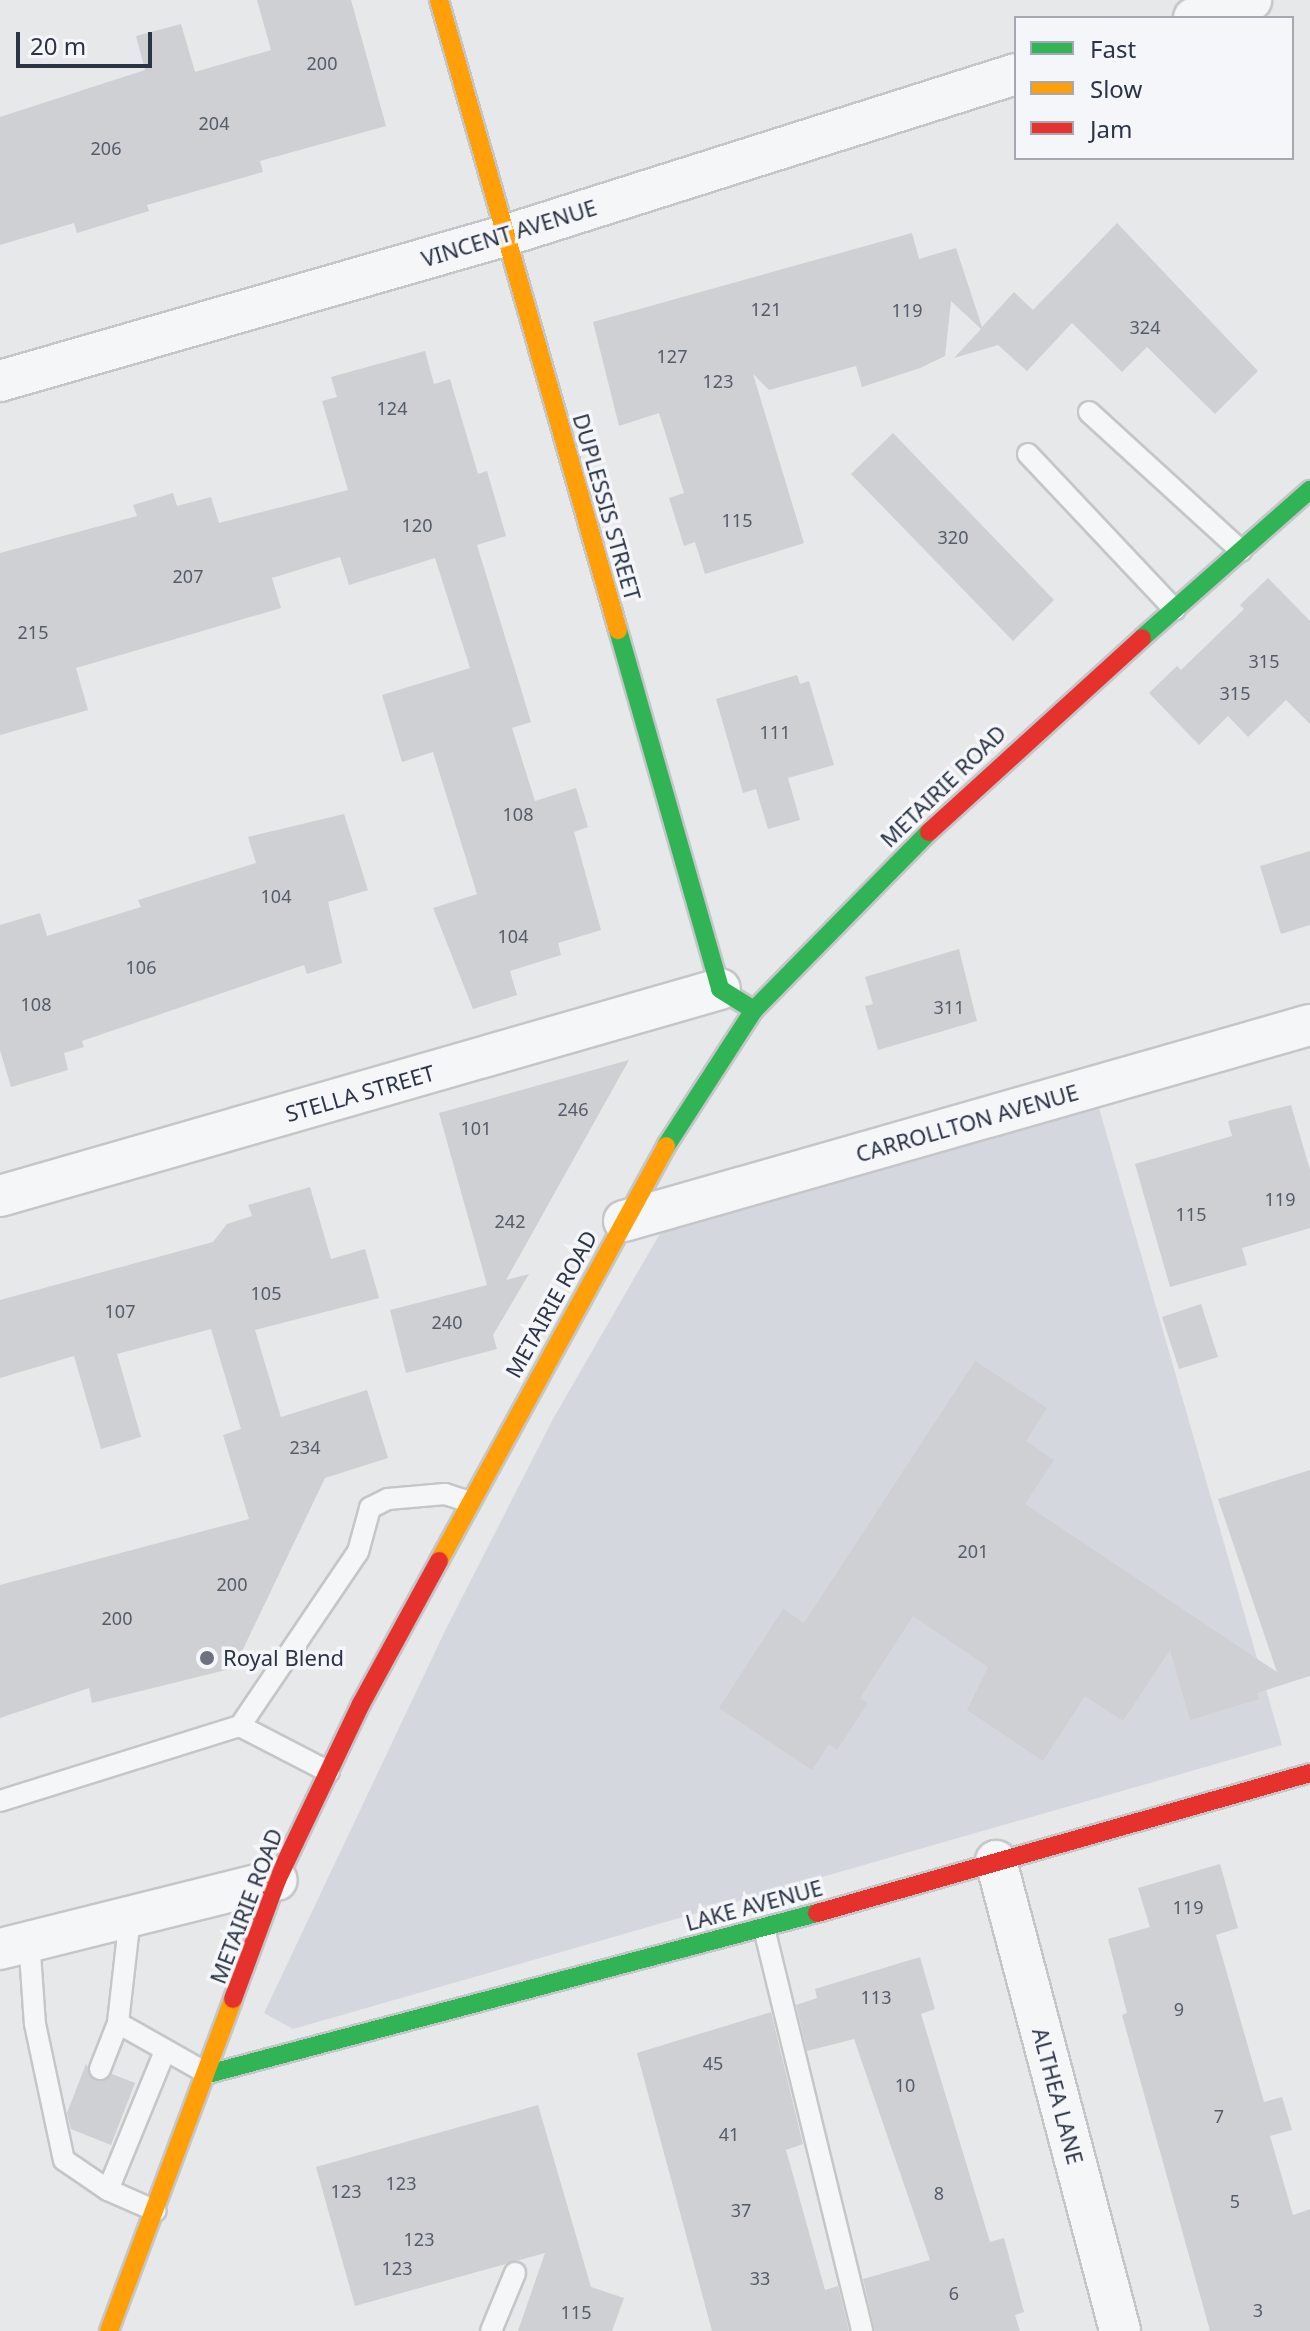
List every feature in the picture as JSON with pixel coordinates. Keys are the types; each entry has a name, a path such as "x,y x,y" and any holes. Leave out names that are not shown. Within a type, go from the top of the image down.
{"main road":[{"name":"DUPLESSIS STREET","path":"439,0 720,989"},
{"name":"METAIRIE ROAD","path":"109,2331 208,2074 277,1880 329,1772 470,1502 681,1119 754,1010 1007,756 1310,490"},
{"path":"720,989 754,1010"},
{"name":"LAKE AVENUE","path":"208,2074 764,1928 1310,1773"}],"street":[{"path":"1200,16 1251,0"},
{"name":"VINCENT AVENUE","path":"0,381 504,236 1014,75"},
{"name":"STELLA STREET","path":"0,1196 720,989"},
{"name":"CARROLLTON AVENUE","path":"624,1221 1310,1025"},
{"name":"ALTHEA LANE","path":"996,1861 1120,2331"},
{"path":"14,1944 277,1880"}],"lane":[{"path":"1089,412 1241,551"},
{"path":"1028,454 1175,610"},
{"path":"0,1801 240,1726 358,1552 370,1508 388,1499 445,1494 470,1502"},
{"path":"240,1726 329,1772"},
{"path":"100,2069 118,2023 130,1917"},
{"path":"764,1928 862,2331"},
{"path":"14,1944 35,2024 64,2160 108,2190 156,2211"},
{"path":"118,2023 208,2074"},
{"path":"108,2190 165,2051"},
{"path":"64,2160 75,2131"},
{"path":"491,2331 515,2273"}],"shaded area":[{"path":"1097,1101 1282,1745 293,2029 264,2013 444,1633 553,1419 662,1230"}],"building":[{"path":"257,0 351,0 386,126 260,161 263,172 147,205 149,211 77,233 74,223 0,245 0,117 145,70 136,36 181,24 195,72 271,50"},
{"path":"1117,223 1258,371 1215,414 1147,347 1122,372 1072,323 1027,371 998,345 954,358 981,329 951,301 945,356 920,368 862,387 856,366 769,390 753,374 804,543 705,574 695,542 684,546 669,498 684,493 659,413 619,426 593,322 912,233 919,259 956,248 982,327 1014,292 1033,310"},
{"path":"425,351 434,384 450,379 478,474 487,471 506,536 477,545 531,722 512,728 535,801 576,788 588,827 574,832 601,930 558,943 561,955 510,971 517,995 473,1009 433,908 477,894 433,752 402,762 382,695 470,668 435,558 349,585 340,557 272,578 281,608 76,668 88,710 0,735 0,553 137,516 133,505 173,493 177,506 211,497 219,523 348,490 322,401 337,397 331,377"},
{"path":"893,433 1054,600 1013,641 851,474"},
{"path":"1268,578 1310,621 1310,724 1286,700 1248,737 1228,716 1199,745 1149,693 1177,666 1181,670 1244,609 1240,605"},
{"path":"797,675 800,684 809,681 834,765 788,778 800,820 768,829 756,789 743,793 716,699"},
{"path":"344,814 368,890 328,902 342,963 307,974 304,965 82,1041 84,1047 64,1053 68,1070 11,1087 0,1050 0,925 40,913 47,936 141,907 138,900 256,863 248,837"},
{"path":"1310,851 1310,925 1281,934 1260,866"},
{"path":"959,949 977,1021 878,1050 865,1006 873,1004 865,977"},
{"path":"629,1060 506,1280 529,1274 493,1335 497,1349 406,1373 390,1310 487,1285 439,1113"},
{"path":"1291,1105 1310,1170 1310,1228 1242,1248 1247,1265 1170,1287 1135,1164 1232,1136 1228,1121"},
{"path":"310,1187 331,1259 365,1249 379,1298 255,1330 281,1417 367,1390 388,1458 325,1478 234,1668 92,1703 89,1688 0,1718 0,1585 249,1519 223,1435 241,1429 211,1329 117,1354 141,1437 101,1449 74,1356 0,1378 0,1300 213,1242 227,1224 252,1216 248,1205"},
{"path":"1201,1304 1218,1357 1179,1369 1162,1317"},
{"path":"975,1361 1047,1408 1026,1441 1054,1460 1025,1504 1277,1672 1218,1499 1310,1470 1310,1676 1257,1693 1259,1699 1190,1720 1170,1650 1123,1721 1085,1696 1043,1761 967,1710 988,1667 913,1616 860,1698 868,1703 837,1750 829,1744 812,1770 719,1708 783,1609 804,1623"},
{"path":"1220,1864 1238,1928 1216,1935 1264,2102 1282,2097 1292,2130 1270,2136 1293,2215 1310,2209 1310,2331 1210,2331 1122,2015 1127,2013 1108,1939 1150,1927 1138,1888"},
{"path":"920,1957 935,2009 921,2014 990,2242 1004,2238 1024,2312 1015,2315 1020,2331 875,2331 863,2279 930,2260 854,2039 807,2051 796,2005 817,1998 815,1989"},
{"path":"771,2012 803,2144 786,2150 825,2290 838,2286 849,2331 712,2331 637,2053"},
{"path":"86,2064 96,2081 112,2074 135,2083 111,2145 71,2129 67,2113"},
{"path":"538,2105 591,2287 624,2298 612,2331 518,2331 545,2253 355,2306 316,2167"}],"traffic: fast":[{"path":"1142,638 1310,490"},
{"path":"618,630 720,989 754,1010"},
{"path":"666,1146 754,1010 929,832"},
{"path":"208,2074 817,1913"}],"traffic: slow":[{"path":"439,0 618,630"},
{"path":"439,1561 666,1146"},
{"path":"109,2331 233,1999"}],"traffic: jam":[{"path":"929,832 1142,638"},
{"path":"233,1999 277,1880 361,1704 439,1561"},
{"path":"817,1913 1310,1773"}],"place":[{"name":"Royal Blend","path":"207,1658"}]}
